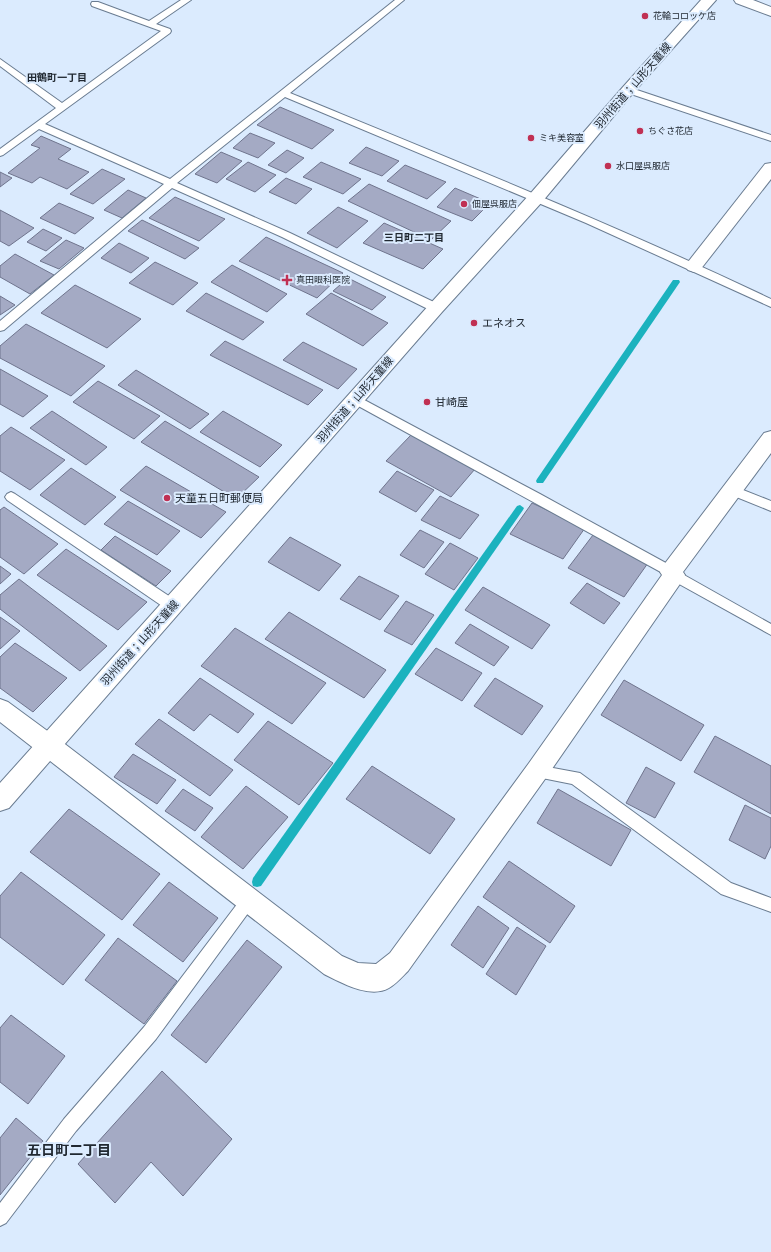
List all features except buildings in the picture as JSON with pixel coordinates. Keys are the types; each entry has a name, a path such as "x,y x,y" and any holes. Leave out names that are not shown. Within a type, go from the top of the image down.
{"main road":[{"name":"羽州街道；山形天童線","path":"0,800 174,606 436,308 536,198 628,90 709,0"},
{"path":"741,0 771,12"},
{"path":"694,266 771,168"},
{"path":"0,709 49,745 333,965 357,976 381,978 399,962 537,770 672,574 771,438"}],"lane":[{"path":"150,24 187,0"},
{"path":"0,327 170,184 400,0"},
{"path":"0,152 167,31 95,4"},
{"path":"0,62 61,107"},
{"path":"628,90 771,138"},
{"path":"283,93 536,198 694,266 771,303"},
{"path":"39,125 286,235 436,308"},
{"path":"355,399 536,496 771,630"},
{"path":"733,491 771,506"},
{"path":"11,497 174,606"},
{"path":"537,770 575,778 726,889 771,905"},
{"path":"0,1217 70,1125 150,1033 249,900"}],"waterway":[{"path":"540,481 676,282"},
{"path":"257,882 520,508"}],"place":[{"name":"花輪コロッケ店","path":"645,16"},
{"name":"ちぐさ花店","path":"640,131"},
{"name":"ミキ美容室","path":"531,138"},
{"name":"水口屋呉服店","path":"608,166"},
{"name":"佃屋呉服店","path":"464,204"},
{"name":"真田眼科医院","path":"287,280"},
{"name":"エネオス","path":"474,323"},
{"name":"甘崎屋","path":"427,402"},
{"name":"天童五日町郵便局","path":"167,498"}],"district":[{"name":"田鶴町一丁目","path":"57,78"},
{"name":"三日町二丁目","path":"414,238"},
{"name":"五日町二丁目","path":"69,1150"}]}
